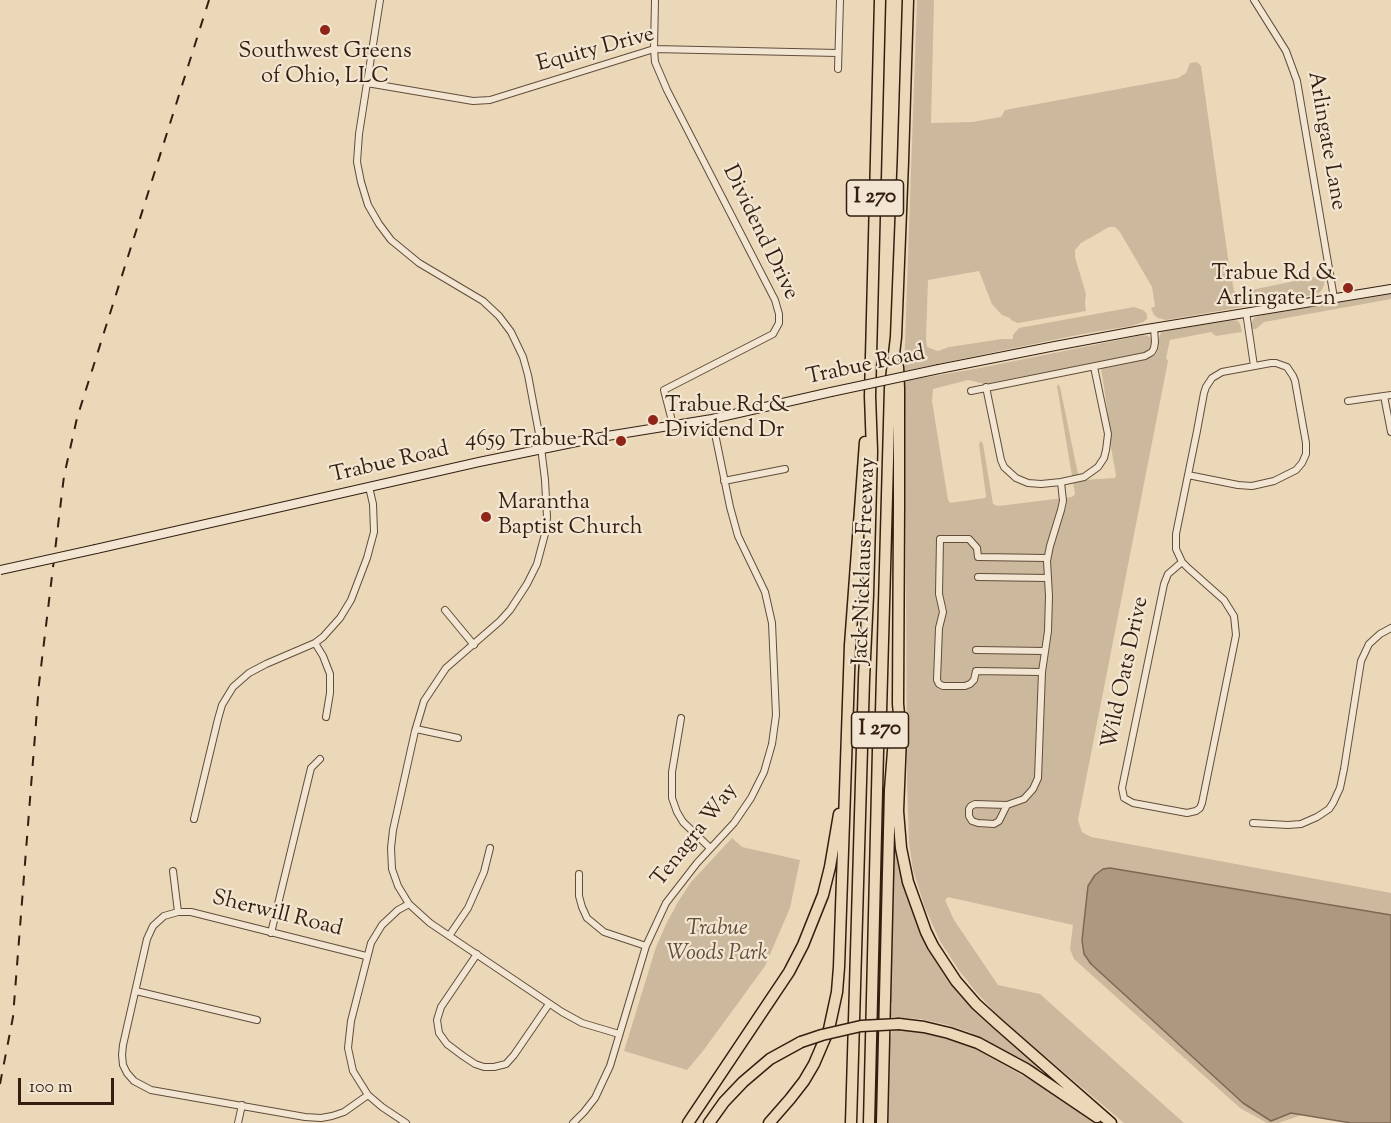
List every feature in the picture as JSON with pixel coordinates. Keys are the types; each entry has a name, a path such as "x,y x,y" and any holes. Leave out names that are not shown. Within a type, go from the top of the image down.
{"highway":[{"name":"Jack Nicklaus Freeway","path":"851,1123 872,450 870,396 880,0"},
{"name":"Jack Nicklaus Freeway","path":"869,1123 890,388 896,337 908,0"},
{"path":"896,337 899,388 898,704 901,736 898,811 904,866 919,916 933,946 956,981 976,1004 1112,1123"},
{"path":"769,1123 804,1081 822,1048 833,1014 840,967 850,645 870,396"},
{"path":"882,1123 890,790 893,736 898,704"},
{"path":"687,1123 789,972 803,945 823,895 845,785"},
{"path":"709,1123 724,1102 743,1082 770,1059 801,1042 861,1026 899,1024 949,1033 978,1043 1026,1069 1104,1123"}],"main road":[{"name":"Trabue Road","path":"0,570 541,449 712,418 1055,346 1391,289"}],"street":[{"path":"380,0 358,134 357,162 368,205 385,232 401,249 419,263 476,295 494,310 515,339 525,366 541,449 547,517 537,564 510,610 446,668 424,701 393,830 392,869 398,886 409,904 430,923 549,1004 582,1023 619,1034"},
{"name":"Dividend Drive","path":"655,0 655,62 779,314 779,323 773,334 664,390 673,425"},
{"path":"838,69 840,0"},
{"name":"Arlingate Lane","path":"1254,0 1286,51 1297,81 1334,298"},
{"name":"Equity Drive","path":"367,83 473,101 490,100 654,49 838,53"},
{"path":"1246,312 1254,366"},
{"path":"971,391 1141,358 1152,352 1155,342 1154,328"},
{"path":"1182,562 1176,549 1176,534 1204,393 1209,382 1222,372 1276,363 1287,367 1293,376 1306,443 1306,454 1302,464 1289,475 1252,486 1188,475"},
{"path":"986,387 1004,467 1016,478 1028,483 1061,482 1084,477 1098,466 1107,450 1108,434 1095,367"},
{"path":"1348,401 1388,395 1391,432"},
{"name":"Tenagra Way","path":"573,1123 596,1098 610,1066 646,946 666,903 681,881 734,823 751,798 764,772 772,744 776,715 769,612 765,592 738,536 724,481 712,418"},
{"path":"724,481 785,469"},
{"path":"1007,805 999,821 994,824 978,824 969,816 969,809 975,804 1007,805 1024,799 1033,789 1038,778 1042,672 1048,631 1047,558 1062,510 1061,482"},
{"path":"194,819 222,705 233,687 249,673 315,643 323,637 340,618 353,594 374,532 373,504 369,487"},
{"path":"1042,672 976,671 974,680 965,686 939,684 937,680 939,628 943,612 939,594 940,539 969,539 977,548 978,557 1047,558"},
{"name":"Wild Oats Drive","path":"1182,562 1224,600 1234,616 1236,635 1202,803 1196,812 1187,813 1133,803 1124,798 1122,788 1164,584 1168,574 1182,562"},
{"path":"978,577 1047,578"},
{"path":"445,610 474,645"},
{"path":"1253,823 1301,824 1329,809 1340,788 1344,770 1361,661 1369,644 1391,628"},
{"path":"315,643 330,674 326,717"},
{"path":"976,650 1045,651"},
{"path":"681,718 672,772 672,798 683,822 710,848"},
{"path":"416,729 458,738"},
{"path":"271,933 311,768 320,759"},
{"path":"449,936 468,908 484,872 490,848"},
{"path":"173,871 178,912 164,916 153,926 147,939 123,1045 123,1065 127,1073 134,1081 152,1090 321,1120 344,1112 368,1095"},
{"path":"579,874 579,896 587,918 604,932 646,946"},
{"path":"406,1123 368,1095 353,1071 348,1048 351,1021 371,943 382,924 409,904"},
{"name":"Sherwill Road","path":"178,912 191,912 366,956"},
{"path":"477,954 441,1007 437,1020 439,1033 447,1044 463,1056 484,1067 506,1064 549,1004"},
{"path":"136,991 257,1020"},
{"path":"238,1123 242,1106"}],"green space":[{"path":"917,0 934,0 931,123 972,122 1001,117 1005,110 1178,78 1186,73 1190,63 1197,62 1201,66 1234,291 1237,293 1314,277 1325,280 1323,288 1312,295 1166,320 1158,318 1151,308 1155,306 1152,287 1120,232 1115,227 1109,227 1081,243 1075,250 1086,294 1086,311 1018,323 1002,315 992,304 979,271 928,280 927,347 938,351 949,347 1013,339 1013,335 1019,328 1134,307 1147,314 1147,319 1143,322 904,371"},
{"path":"1391,293 1391,299 1264,322 1256,329 1252,329 1252,322 1258,316"},
{"path":"1234,320 1240,324 1242,332 1216,336 1211,332 1170,340 1166,358 1168,361 1078,820 1082,832 1091,837 1391,893 1391,915 1110,868 1088,886 1082,940 1084,954 1271,1121 1291,1113 1302,1115 1278,1123 1267,1123 1240,1108 1074,959 1070,949 1073,925 948,897 945,900 954,920 998,985 1040,994 1184,1123 1124,1123 1001,1019 976,992 940,941 925,908 913,870 909,843 907,782 905,381 1143,335 1151,338 1151,349 1146,352 985,384 968,380 933,389 932,401 950,503 986,496 979,444 981,441 993,504 998,506 1072,497 1075,494 1058,384 1079,479 1115,478 1101,368 1156,355 1161,332"},
{"name":"Trabue Woods Park","path":"732,838 742,847 800,860 790,908 765,966 687,1070 624,1051 656,947 668,920 691,882"},
{"path":"898,841 918,920 985,1018 1040,1069 1038,1070 969,1032 920,1019 891,1017 894,842"},
{"path":"892,1030 919,1031 972,1047 1034,1082 1094,1123 886,1123 889,1039"}],"shaded area":[{"path":"1110,868 1391,915 1391,1123 1351,1123 1291,1113 1271,1121 1243,1103 1091,964 1084,954 1082,940 1088,886 1095,875 1103,869"}],"railway":[{"path":"0,1084 13,1017 39,684 64,476 77,418 209,0"}],"place":[{"name":"Southwest Greens of Ohio, LLC","path":"325,30"},
{"name":"Trabue Rd & Arlingate Ln","path":"1348,288"},
{"name":"Trabue Rd & Dividend Dr","path":"653,420"},
{"name":"4659 Trabue Rd","path":"621,441"},
{"name":"Marantha Baptist Church","path":"486,517"}]}
